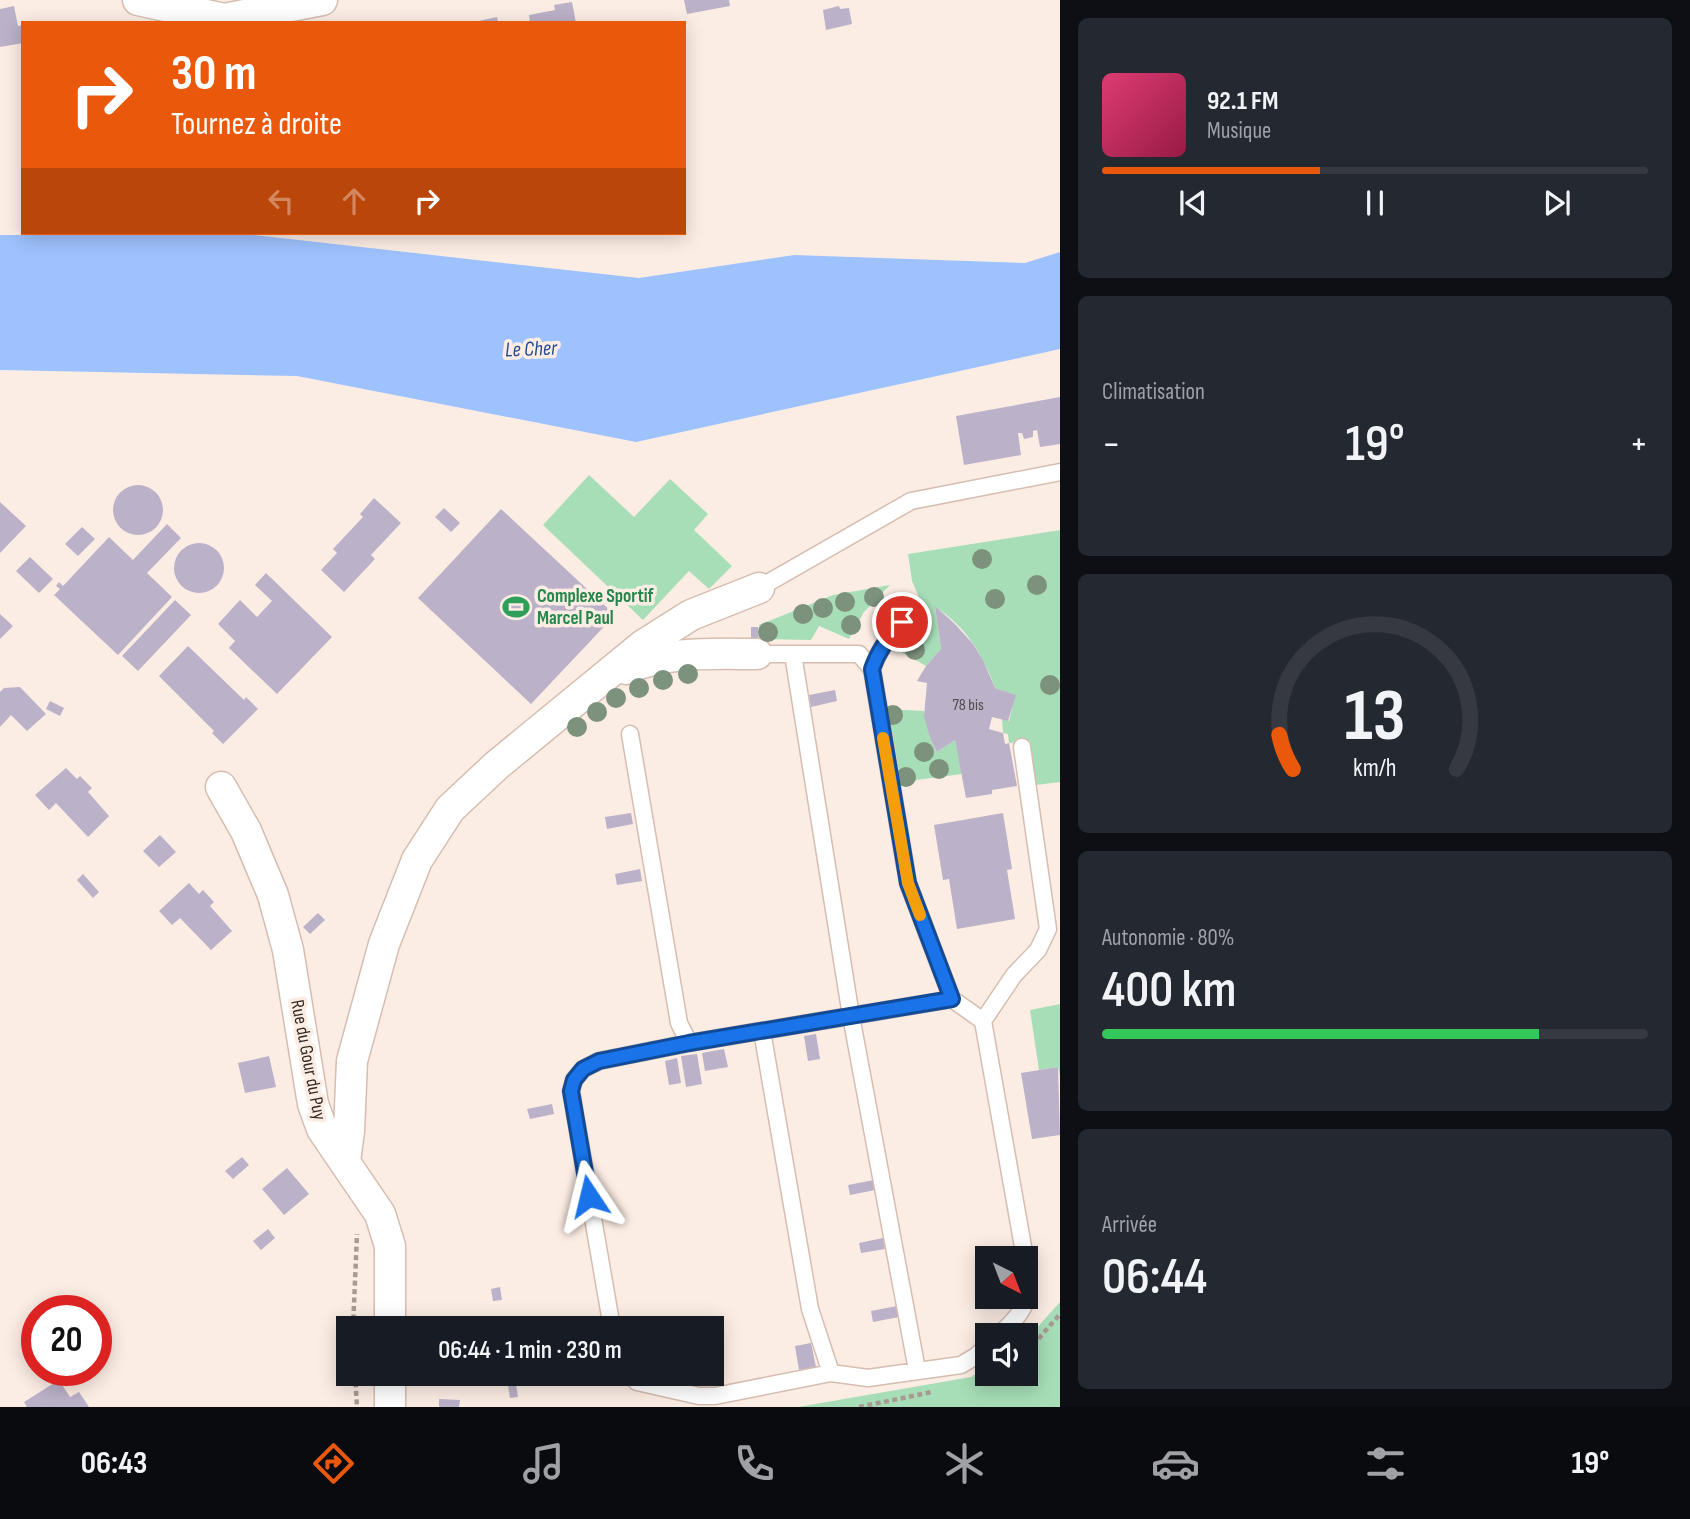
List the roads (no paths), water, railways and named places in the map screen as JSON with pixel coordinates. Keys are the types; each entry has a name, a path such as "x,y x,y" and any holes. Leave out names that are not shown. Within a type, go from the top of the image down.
{"street":[{"path":"138,0 224,19 322,0"},
{"path":"352,1173 349,1131 352,1061 384,943 416,860 450,809 504,752 642,646 691,615 759,588"},
{"path":"600,680 648,660 677,654 757,654"},
{"name":"Rue du Gour du Puy","path":"221,787 246,831 273,895 288,950 313,1104 322,1129 380,1214 390,1246 390,1316"},
{"path":"390,1386 390,1407"}],"lane":[{"path":"759,588 911,500 1060,472"},
{"path":"913,611 892,632 877,655 872,669 908,883 952,999 983,1021"},
{"path":"757,654 859,654 872,669"},
{"path":"793,654 851,1016 917,1370"},
{"path":"630,734 679,1023 689,1043"},
{"path":"1022,747 1048,929 1038,950 1014,975 983,1021 1022,1246"},
{"path":"610,1316 571,1091 574,1080 583,1069 599,1061 689,1043 952,999"},
{"path":"762,1031 810,1309 831,1373"},
{"path":"1012,1323 1022,1309"},
{"path":"656,1386 715,1396 831,1373 868,1378 961,1365 975,1357"}],"water":[{"name":"Le Cher","path":"0,235 253,235 639,278 794,255 1025,263 1060,252 1060,349 636,442 297,376 0,370"}],"place":[{"name":"Complexe Sportif Marcel Paul","path":"516,607"}]}
